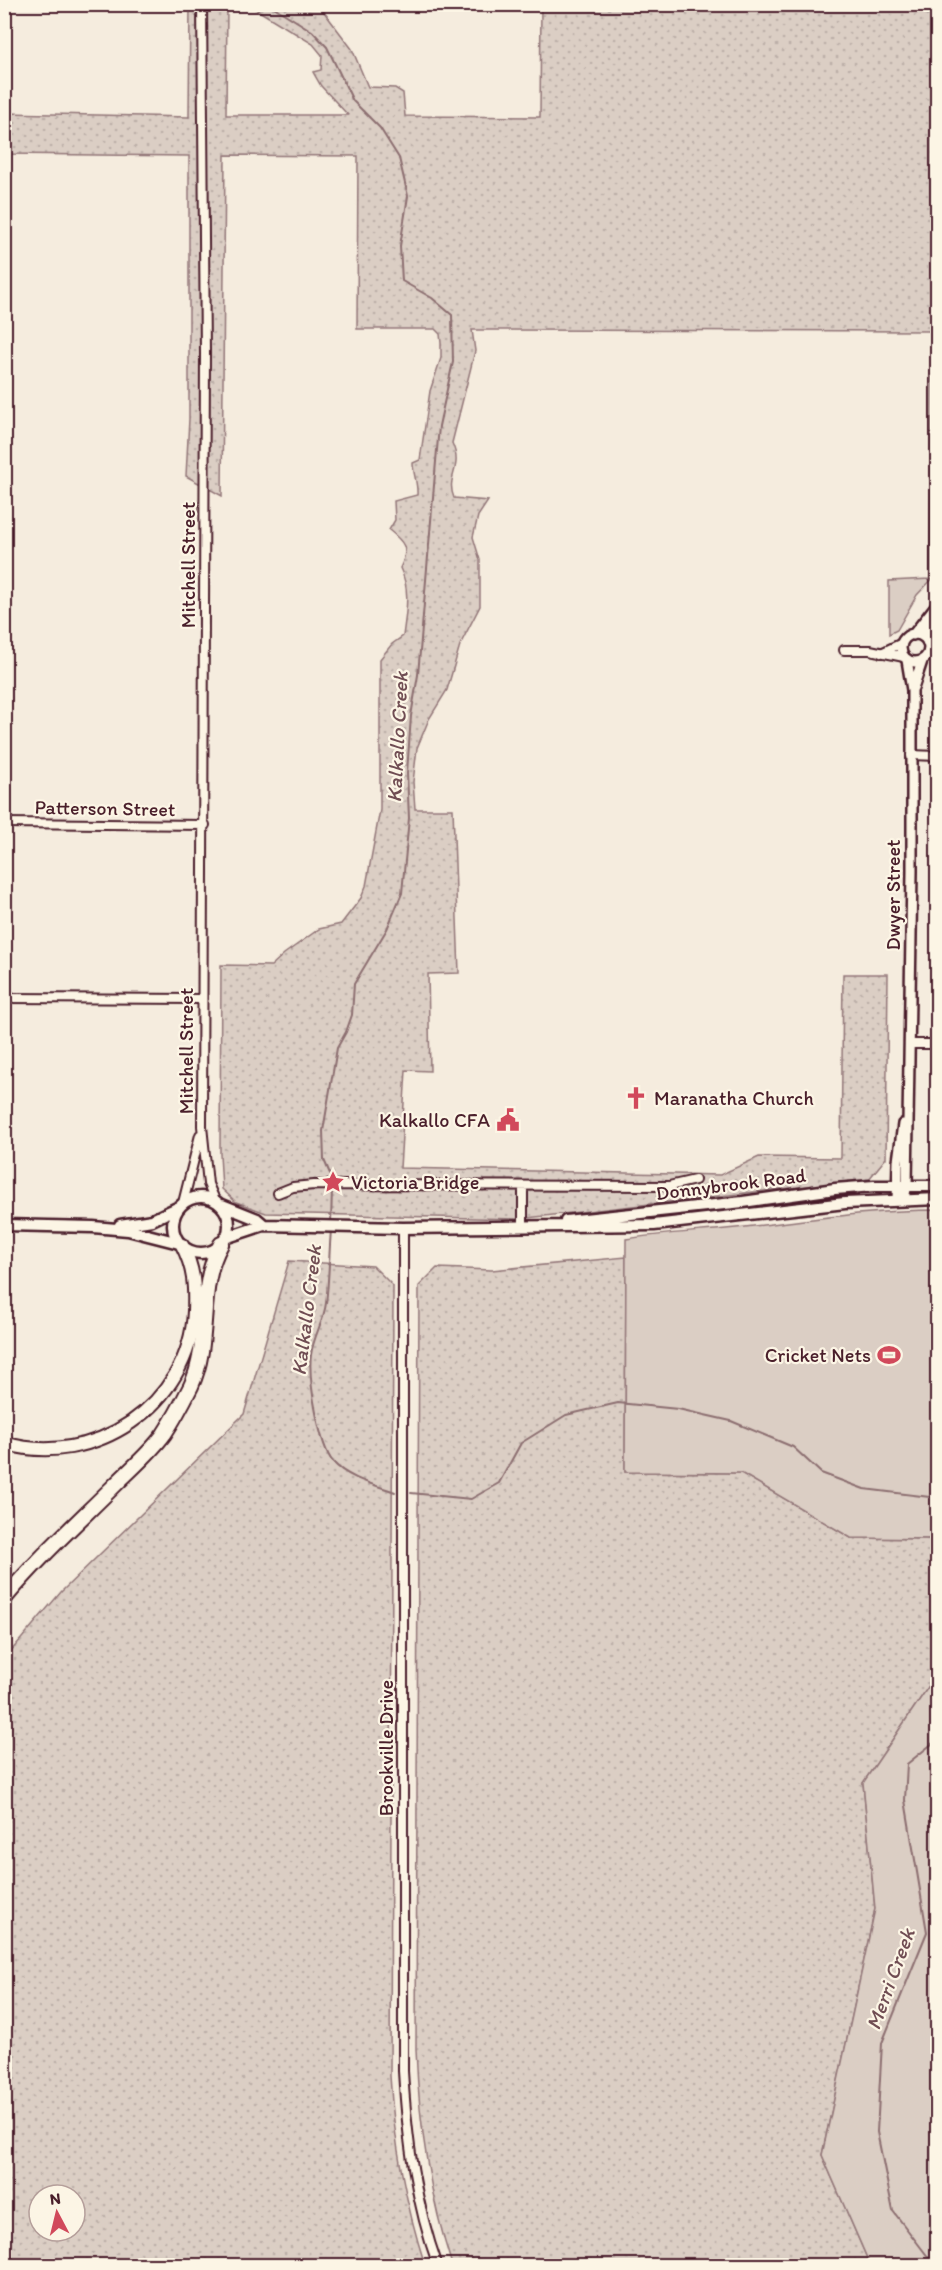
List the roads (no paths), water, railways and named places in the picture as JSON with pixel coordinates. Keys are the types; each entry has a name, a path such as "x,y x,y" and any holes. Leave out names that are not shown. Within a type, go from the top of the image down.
{"highway":[{"path":"4,1599 44,1554 143,1457 172,1421 192,1384 197,1368 204,1302 214,1257 223,1241"},
{"path":"4,1443 39,1450 76,1447 125,1428 155,1403 183,1360 192,1329 195,1279 189,1258 180,1244"}],"main road":[{"name":"Donnybrook Road","path":"527,1226 742,1202 835,1189 938,1186"},
{"path":"4,1225 128,1230 180,1244 197,1252 214,1249 223,1241 228,1220 218,1203 203,1197 189,1199 152,1220 93,1227"},
{"name":"Donnybrook Road","path":"223,1241 264,1225 403,1228 654,1225 845,1203 938,1199"},
{"name":"Donnybrook Road","path":"218,1203 257,1218 264,1225"},
{"path":"180,1244 175,1236 173,1220 182,1205"}],"street":[{"name":"Mitchell Street","path":"202,4 205,353 205,825 202,1126 208,1184 218,1203"},
{"path":"905,659 901,650 902,643 906,637 913,634 935,606"},
{"path":"924,659 929,650 935,606"},
{"path":"913,634 930,642"},
{"path":"880,653 902,643"},
{"path":"844,650 870,650 914,662 938,652"},
{"name":"Dwyer Street","path":"897,1200 902,1186 899,1149 908,1101 912,872 912,690 905,659"},
{"name":"Dwyer Street","path":"912,690 924,659"},
{"path":"911,755 938,756"},
{"name":"Patterson Street","path":"4,824 205,825"},
{"path":"4,998 202,999"},
{"path":"909,1044 938,1044"},
{"name":"Mitchell Street","path":"182,1205 202,1126"},
{"name":"Donnybrook Road","path":"278,1193 302,1185 669,1186 695,1180"},
{"path":"523,1186 527,1226"},
{"name":"Brookville Drive","path":"403,1228 403,2071 411,2158 426,2228 438,2265"}],"waterway":[{"name":"Kalkallo Creek","path":"269,4 312,31 327,47 353,101 380,128 399,158 408,196 400,246 402,281 432,298 452,315 453,362 439,426 418,675 411,716 407,773 409,818 402,893 387,929 354,984 352,1015 337,1048 323,1131 324,1160 332,1182"},
{"name":"Kalkallo Creek","path":"331,1224 332,1188"},
{"name":"Kalkallo Creek","path":"331,1230 326,1303 311,1355 311,1379 319,1427 328,1453 339,1468 362,1480 395,1492"},
{"name":"Kalkallo Creek","path":"411,1493 471,1499 499,1483 521,1443 566,1415 618,1403 678,1409 731,1421 793,1447 821,1473 864,1489 938,1498"},
{"name":"Merri Creek","path":"935,2266 893,2211 877,2132 882,2043 927,1932 905,1800 907,1764 938,1739"}],"place":[{"name":"Maranatha Church","path":"636,1098"},
{"name":"Kalkallo CFA","path":"508,1120"},
{"name":"Victoria Bridge","path":"333,1182"},
{"name":"Cricket Nets","path":"889,1355"}]}
